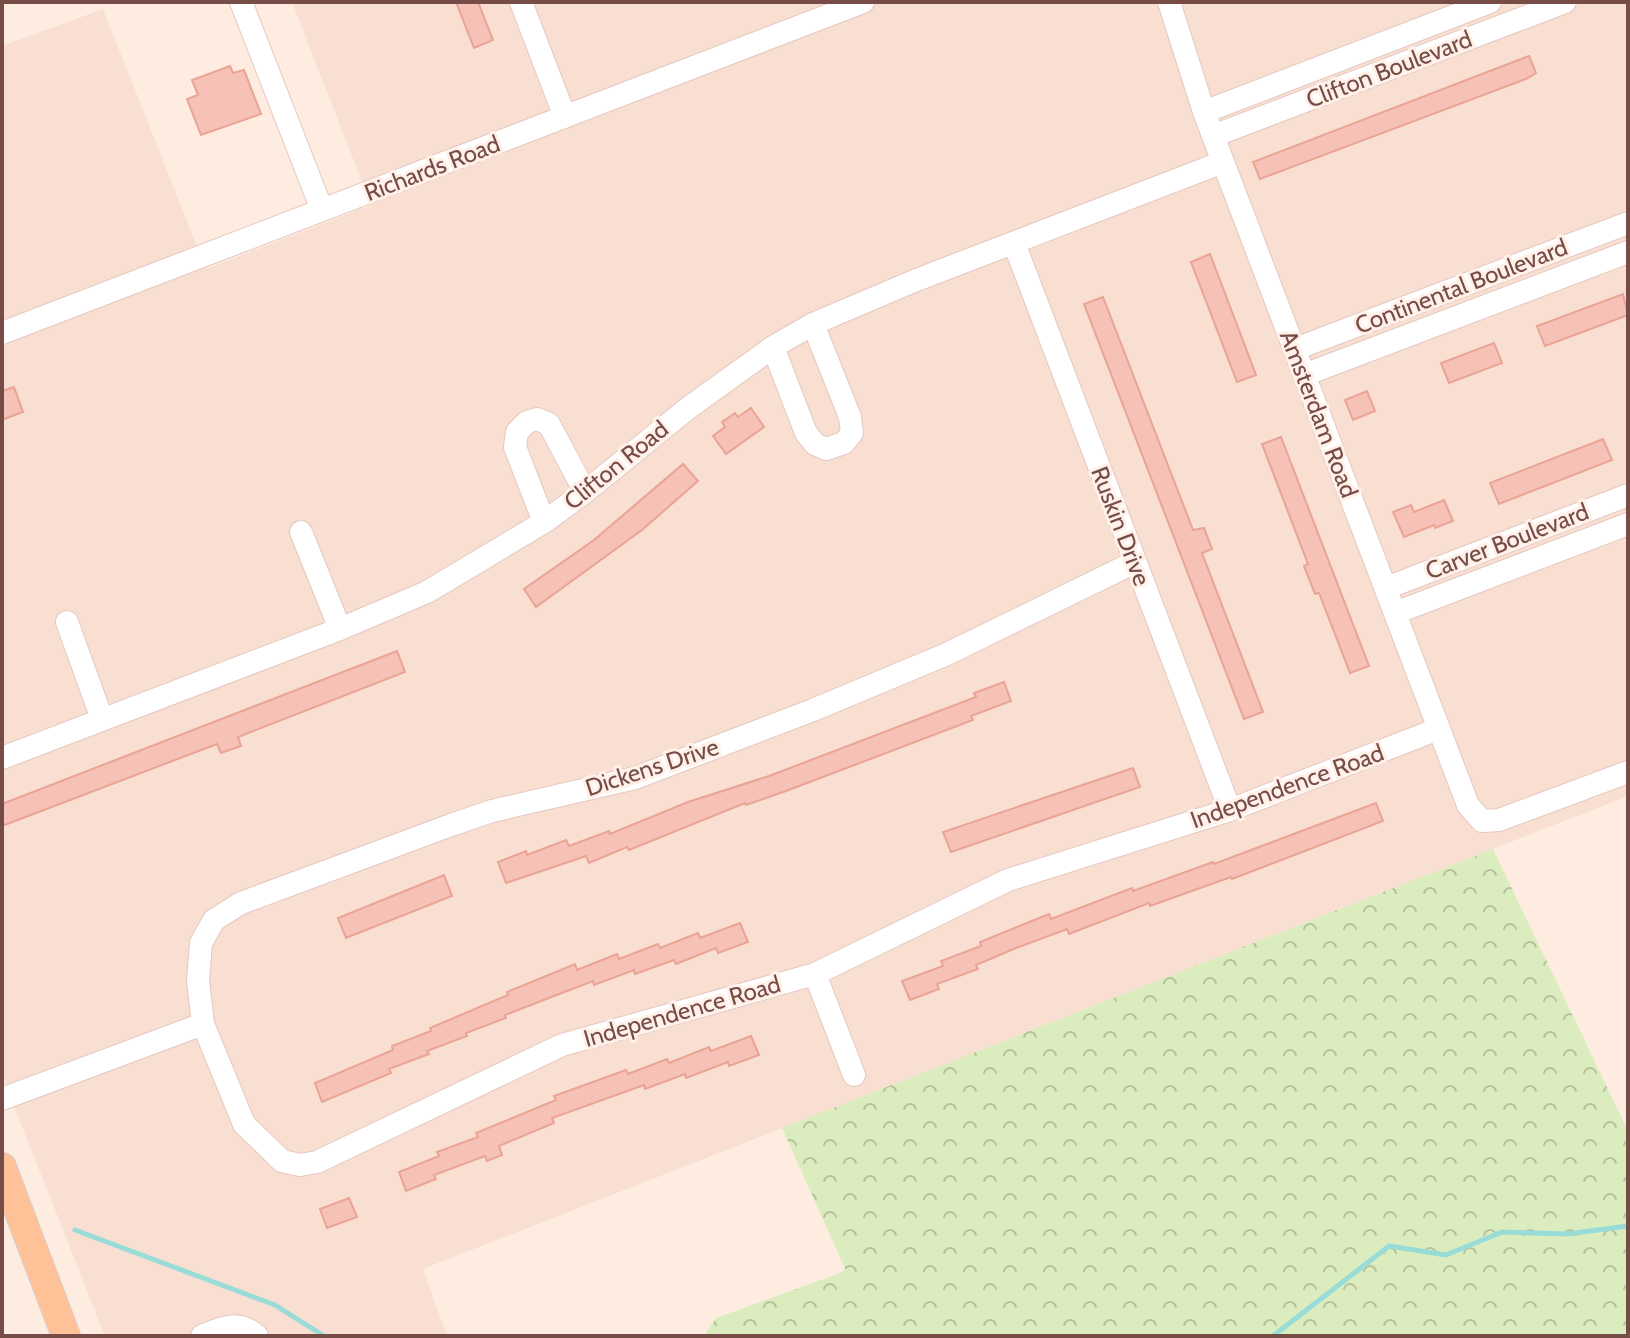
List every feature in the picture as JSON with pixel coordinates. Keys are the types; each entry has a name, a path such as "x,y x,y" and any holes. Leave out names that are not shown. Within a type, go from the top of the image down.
{"main road":[{"path":"2,1167 66,1336"}],"street":[{"path":"241,2 322,210"},
{"path":"521,2 565,117"},
{"name":"Richards Road","path":"2,333 863,2"},
{"name":"Amsterdam Road","path":"1169,2 1204,112 1468,805 1482,821 1512,816 1628,772"},
{"name":"Clifton Boulevard","path":"1204,112 1490,2"},
{"name":"Clifton Boulevard","path":"1213,136 1565,2"},
{"name":"Clifton Road","path":"2,758 340,629 427,592 544,522 687,409 773,347 813,324 866,300 1223,162"},
{"name":"Continental Boulevard","path":"1295,349 1628,223"},
{"name":"Ruskin Drive","path":"1014,243 1230,810"},
{"name":"Continental Boulevard","path":"1304,375 1628,252"},
{"path":"773,347 806,433 815,444 826,449 844,443 852,433 850,417 813,324"},
{"path":"544,522 515,447 517,432 527,422 537,419 549,424 585,492"},
{"name":"Carver Boulevard","path":"1386,588 1628,495"},
{"name":"Carver Boulevard","path":"1395,613 1628,524"},
{"path":"301,532 340,629"},
{"name":"Dickens Drive","path":"203,1024 198,980 201,943 214,920 241,903 492,811 635,778 813,710 947,654 1135,562"},
{"path":"67,622 102,719"},
{"name":"Independence Road","path":"203,1024 244,1124 282,1161 300,1165 317,1162 562,1045 815,974 1008,880 1230,810 1438,729"},
{"path":"815,974 854,1075"},
{"path":"2,1099 203,1024"},
{"path":"202,1336 231,1325 250,1329 257,1336"}],"shaded area":[{"path":"292,2 1628,2 1628,796 423,1269 447,1336 105,1336 2,1076 2,46 103,9 206,269 371,205"}],"green space":[{"path":"1493,849 1628,1131 1628,1336 704,1336 716,1318 846,1271 782,1128"}],"building":[{"path":"456,2 478,2 493,40 474,48"},
{"path":"1529,56 1536,73 1526,79 1260,179 1253,162"},
{"path":"230,66 233,73 244,70 261,114 201,135 187,99 198,95 192,80"},
{"path":"1210,254 1256,375 1237,382 1191,262"},
{"path":"1623,294 1628,315 1545,346 1537,326"},
{"path":"1103,297 1193,530 1204,528 1212,549 1202,553 1263,712 1244,719 1084,304"},
{"path":"1494,343 1502,363 1449,383 1441,363"},
{"path":"14,387 23,412 2,420 2,391"},
{"path":"1367,391 1375,411 1353,420 1345,400"},
{"path":"751,408 764,427 726,454 713,436 725,427 722,422 735,413 738,417"},
{"path":"1281,437 1369,666 1350,673 1319,593 1315,594 1304,566 1308,564 1262,444"},
{"path":"1603,439 1612,460 1499,504 1490,483"},
{"path":"683,464 698,481 642,530 536,607 524,589 594,540"},
{"path":"1444,500 1453,521 1404,537 1393,512 1411,505 1414,512"},
{"path":"397,651 405,672 238,737 241,746 221,753 217,744 2,826 2,804"},
{"path":"1004,682 1011,701 971,716 973,720 786,791 745,803 629,850 627,847 589,863 586,856 506,883 498,862 566,840 569,846 609,831 610,834 688,802 769,776 976,697 974,693"},
{"path":"1133,768 1140,787 951,852 943,832"},
{"path":"1376,803 1383,821 1232,879 1150,906 1149,903 1069,934 1067,929 1016,948 976,965 978,969 937,984 939,989 910,1000 902,981 943,966 941,961 1049,914 1051,919 1132,888 1133,891 1214,864"},
{"path":"444,875 452,896 346,938 338,918"},
{"path":"740,923 748,942 718,953 716,948 676,964 674,960 635,974 634,970 594,985 593,981 505,1015 506,1018 466,1033 467,1036 427,1051 429,1054 389,1069 391,1073 322,1102 315,1083 393,1050 392,1046 508,995 507,992 575,964 577,970 617,954 619,959 658,944 660,948 698,933 700,938"},
{"path":"751,1036 759,1055 729,1066 728,1062 686,1078 685,1074 645,1089 644,1085 552,1118 554,1123 499,1146 502,1155 487,1161 485,1156 434,1175 436,1179 406,1191 399,1172 439,1156 437,1152 478,1137 476,1133 556,1100 554,1096 626,1070 628,1074 667,1059 669,1063 709,1047 711,1051"},
{"path":"349,1198 357,1217 327,1228 320,1209"}],"waterway":[{"path":"1273,1336 1389,1246 1446,1255 1502,1232 1567,1234 1628,1226"},
{"path":"75,1230 275,1305 324,1336"}]}
